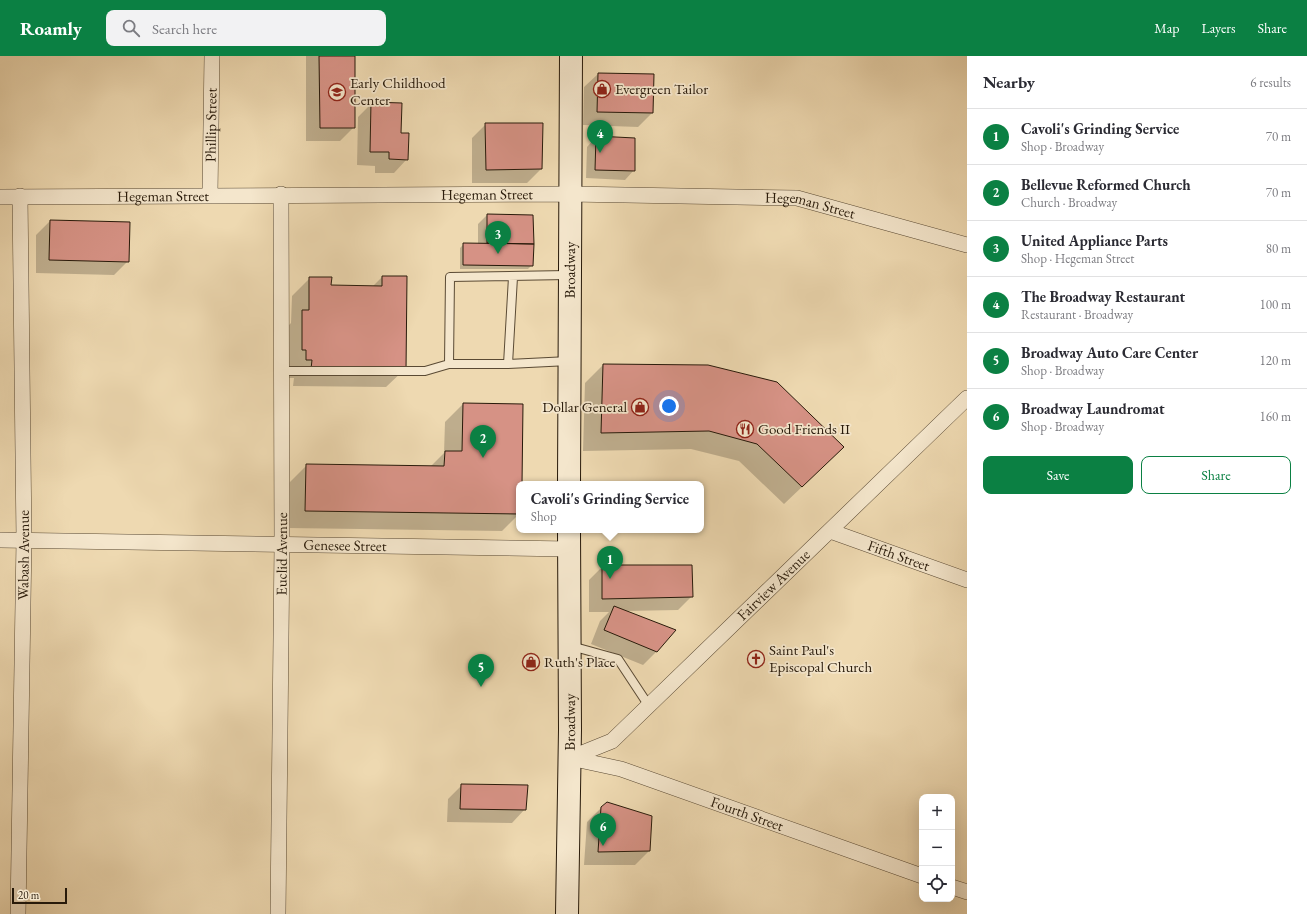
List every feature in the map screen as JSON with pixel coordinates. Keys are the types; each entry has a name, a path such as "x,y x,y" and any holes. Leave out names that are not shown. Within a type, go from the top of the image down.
{"main road":[{"name":"Broadway","path":"569,481 571,56"},
{"name":"Broadway","path":"567,914 570,758 569,540"}],"street":[{"name":"Phillip Street","path":"210,194 212,56"},
{"name":"Hegeman Street","path":"0,197 210,194 570,194 797,198 967,246"},
{"name":"Euclid Avenue","path":"278,914 282,545 281,194"},
{"name":"Wabash Avenue","path":"18,914 24,540 20,196"},
{"name":"Fairview Avenue","path":"570,758 612,741 967,398"},
{"name":"Fifth Street","path":"830,531 967,580"},
{"name":"Genesee Street","path":"0,540 282,545 569,540"},
{"name":"Fourth Street","path":"570,758 621,769 919,875"},
{"path":"955,888 967,892"}],"lane":[{"path":"449,364 450,277 570,275"},
{"path":"508,364 514,277"},
{"path":"282,372 425,371 449,364 508,364 570,361"},
{"path":"570,646 618,659 648,706"}],"building":[{"name":"Early Childhood Center","path":"319,56 355,56 355,128 320,128"},
{"path":"598,73 654,74 653,113 597,112"},
{"path":"371,102 402,103 401,133 409,133 408,160 389,159 389,152 370,152"},
{"path":"485,123 543,123 542,169 486,170"},
{"path":"596,136 635,138 635,171 595,170"},
{"path":"487,214 533,215 534,244 487,243"},
{"path":"50,220 130,222 129,262 49,260"},
{"path":"463,243 534,244 533,266 463,265"},
{"path":"382,276 407,276 406,370 311,369 312,360 306,360 306,350 302,350 302,310 309,310 309,277 332,277 331,285 382,286"},
{"path":"603,364 708,365 777,382 844,447 802,487 757,444 709,431 601,433"},
{"path":"463,403 523,404 522,481 516,481 516,514 305,511 306,464 444,466 445,451 462,451"},
{"path":"602,565 692,565 693,597 602,599"},
{"path":"614,606 676,630 657,652 604,630"},
{"path":"461,784 528,785 526,810 460,809"},
{"path":"607,802 652,816 650,851 598,852 601,807"}],"place":[{"name":"Evergreen Tailor","path":"602,89"},
{"name":"Early Childhood Center","path":"337,92"},
{"name":"The Broadway Restaurant","path":"600,153"},
{"name":"United Appliance Parts","path":"498,254"},
{"name":"Dollar General","path":"640,407"},
{"name":"Good Friends II","path":"745,429"},
{"name":"Bellevue Reformed Church","path":"483,458"},
{"name":"Cavoli's Grinding Service","path":"610,579"},
{"name":"Saint Paul's Episcopal Church","path":"756,659"},
{"name":"Ruth's Place","path":"531,662"},
{"name":"Broadway Auto Care Center","path":"481,687"},
{"name":"Broadway Laundromat","path":"603,846"}]}
